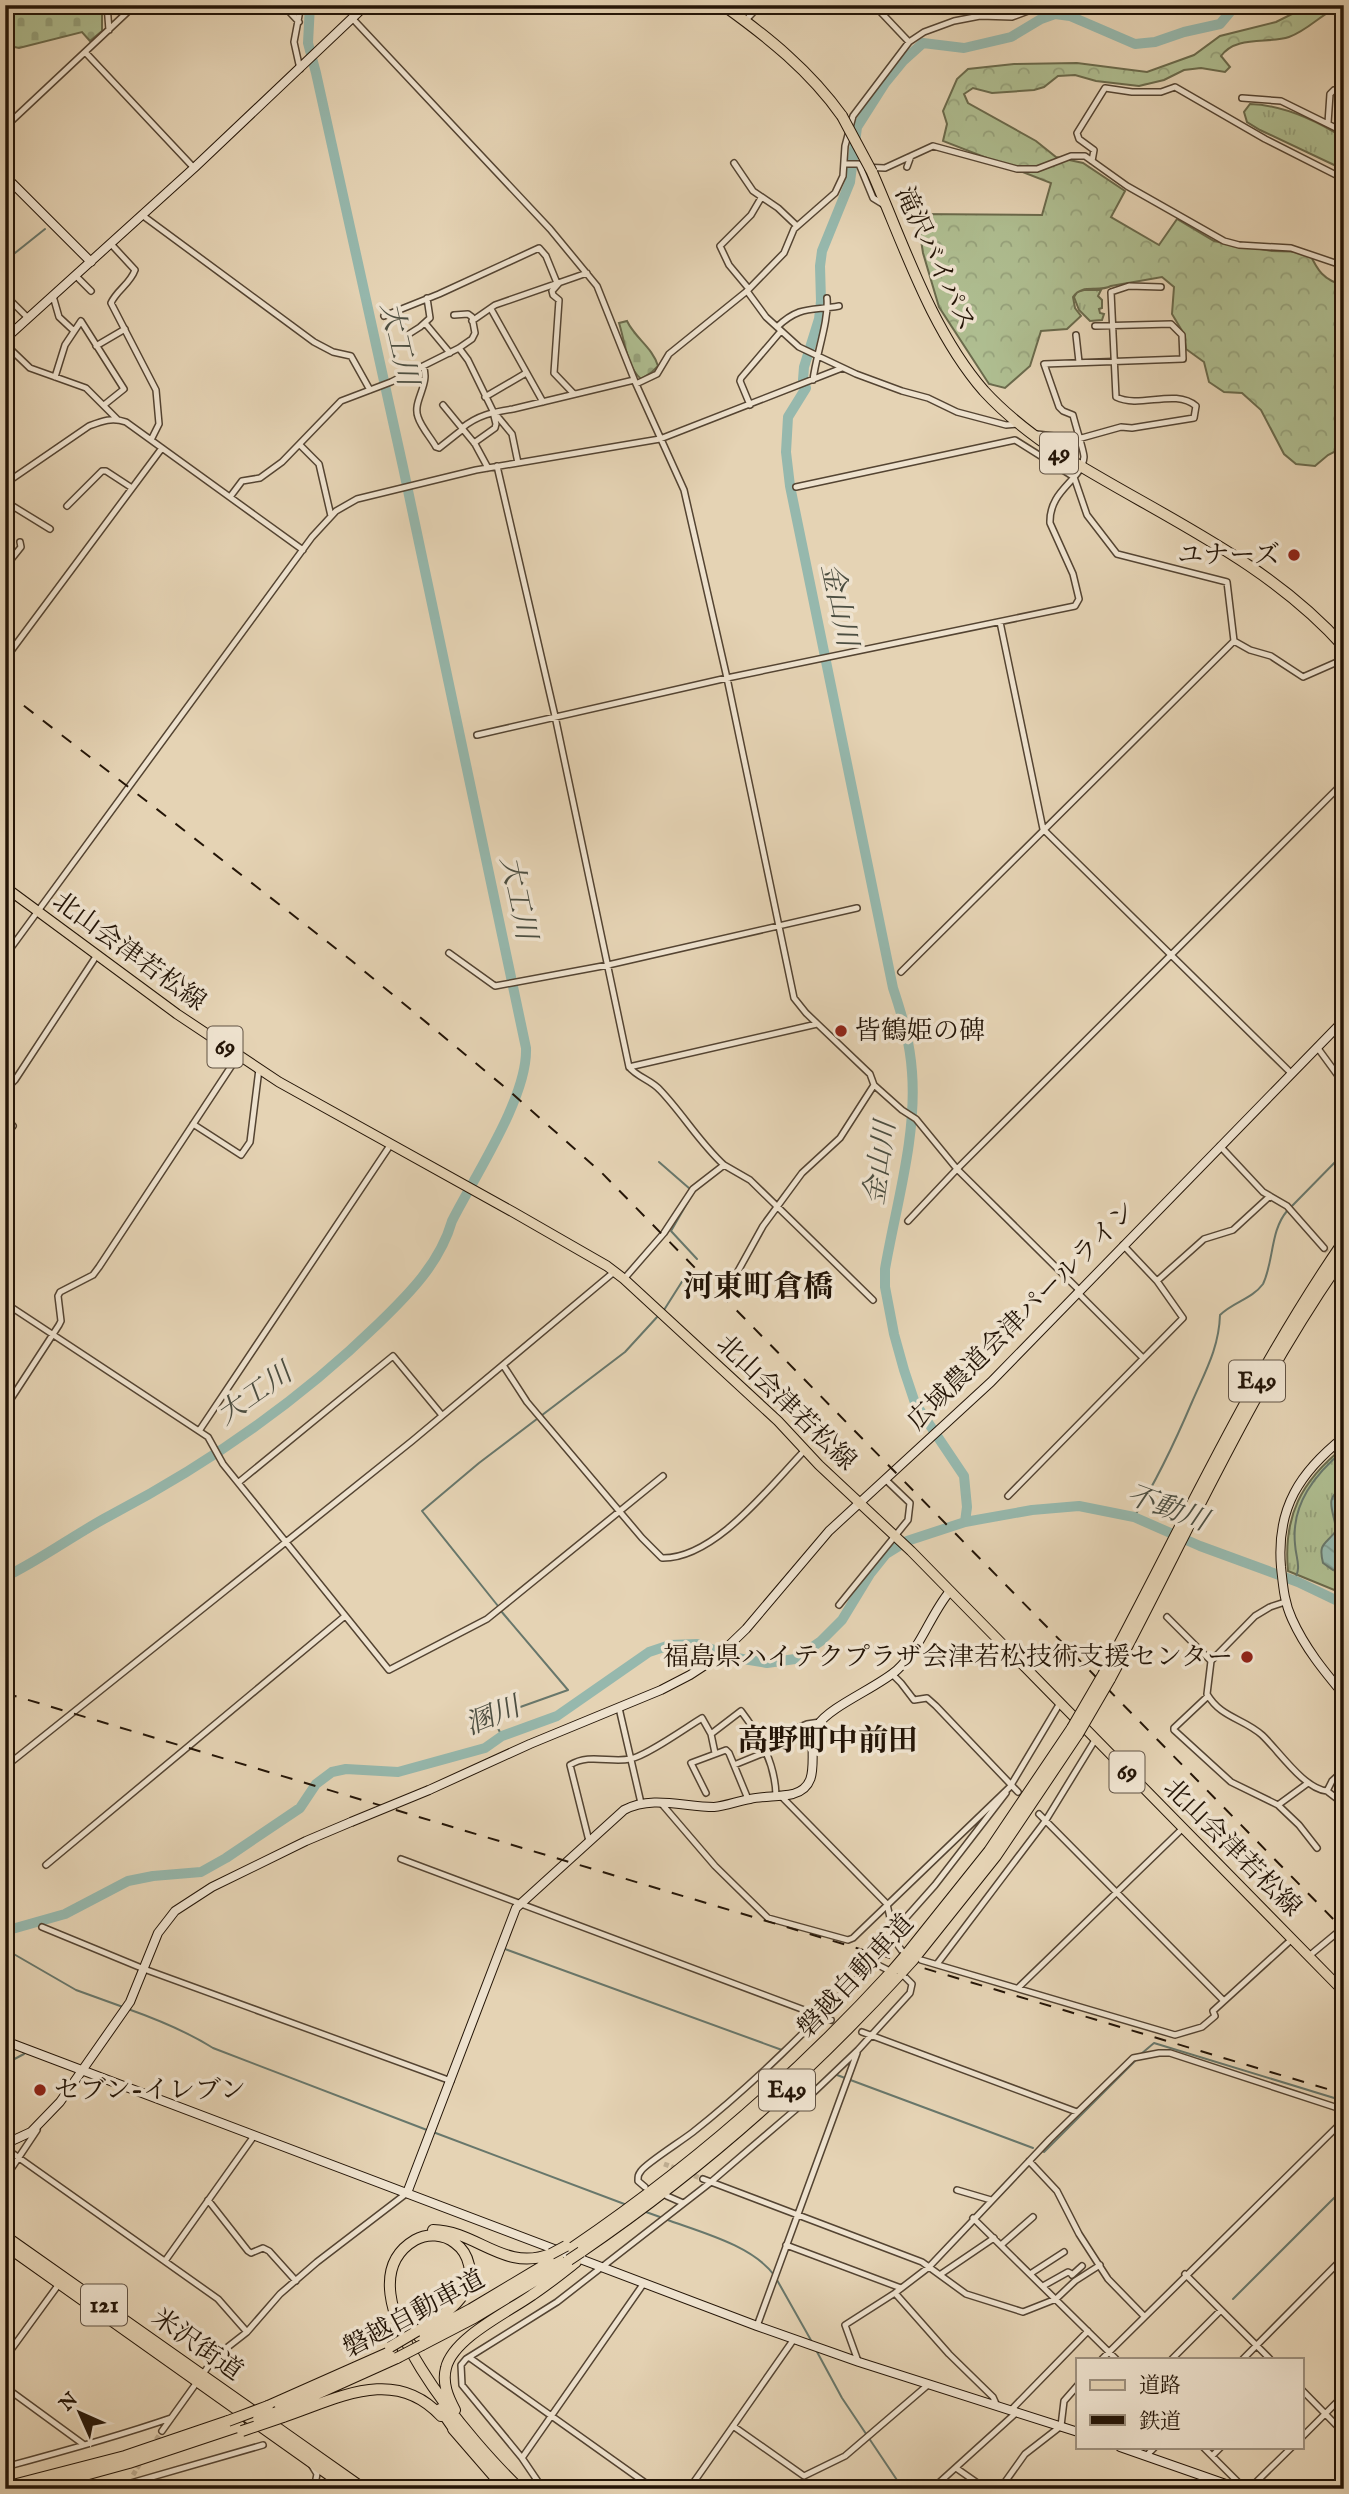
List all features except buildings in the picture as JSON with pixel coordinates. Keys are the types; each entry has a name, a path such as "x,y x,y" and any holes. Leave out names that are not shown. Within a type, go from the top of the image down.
{"highway":[{"name":"滝沢バイパス","path":"723,5 805,72 842,116 872,172 904,251 945,336 985,392 1030,433 1081,467 1255,569 1301,605 1344,647"},
{"name":"磐越自動車道","path":"609,2227 656,2193 782,2083 910,1957 1075,1731 1176,1545 1269,1358 1344,1241"},
{"name":"磐越自動車道","path":"1184,1529 1276,1363 1344,1256"},
{"name":"磐越自動車道","path":"609,2227 647,2206 656,2193"},
{"path":"460,2430 446,2390 448,2361 464,2342 564,2258 609,2227"},
{"path":"513,2489 460,2430 420,2377 397,2330 386,2291 386,2276 391,2259 407,2238 433,2230 449,2231 496,2253 515,2258 564,2258 609,2227"},
{"name":"米沢街道","path":"5,2236 347,2489"},
{"path":"393,2352 419,2338 456,2304 469,2281 467,2256 455,2242 441,2236 425,2236 403,2250 391,2276 391,2294 404,2334 425,2377 460,2430"},
{"name":"米沢街道","path":"5,2245 363,2488"},
{"name":"磐越自動車道","path":"34,2489 241,2428 419,2338 474,2318 564,2258"},
{"name":"磐越自動車道","path":"5,2487 125,2456 228,2421 276,2412 334,2379 393,2352"},
{"path":"276,2412 358,2392 391,2388 424,2400 460,2430"},
{"path":"495,2471 499,2489"},
{"path":"495,2471 505,2489"},
{"path":"495,2471 520,2489"}],"main road":[{"name":"北山会津若松線","path":"5,887 238,1056 295,1092 391,1143 624,1279 778,1421 858,1503 897,1537 1344,1992"}],"street":[{"path":"42,5 47,8 55,5"},
{"path":"107,5 109,30"},
{"path":"5,127 135,5"},
{"path":"283,5 299,22"},
{"path":"300,69 294,31 299,22 301,5"},
{"path":"117,419 86,388 30,368 5,341 366,5"},
{"path":"745,21 760,5"},
{"path":"423,366 426,376 417,412 418,419 439,448 480,416 493,411 635,382 657,374 669,354 748,290 785,253 790,234 835,193 843,176 845,146 853,116 908,42 923,32 954,20 980,16 1012,17 1044,5"},
{"path":"875,6 908,42"},
{"path":"352,18 550,229 597,286 606,304 635,382 684,490 797,1004 870,1074 874,1085 916,1119 957,1168 1142,1357"},
{"path":"85,52 194,167"},
{"path":"1092,161 1094,150 1079,139 1077,133 1105,88 1132,92 1161,92 1175,88 1265,139 1344,179"},
{"path":"1328,124 1330,94 1334,90 1344,89"},
{"path":"1242,98 1281,101 1344,132"},
{"path":"845,164 885,169 929,147 939,147 1027,170 1047,166 1074,155 1082,155 1127,186 1224,241 1239,245 1291,248 1344,266"},
{"path":"907,166 911,156"},
{"path":"734,163 748,186 797,226"},
{"path":"861,167 873,198 887,206"},
{"path":"5,176 91,262"},
{"path":"761,198 751,215 720,246 729,265 758,308 799,347 842,368 928,398 957,412 1006,425 1019,424"},
{"path":"142,215 314,342 333,352 351,356 370,390"},
{"path":"111,244 135,270 128,284 111,300 156,390 159,424 151,440"},
{"path":"384,316 539,248 546,256 558,283"},
{"path":"472,321 491,309 587,273"},
{"path":"76,275 91,291"},
{"path":"558,283 552,291 559,300 554,373 575,394"},
{"path":"1030,433 1078,439 1121,427 1143,426 1196,416 1196,406 1183,399 1130,401 1116,397 1111,292 1129,286 1161,287"},
{"path":"5,295 28,318"},
{"path":"52,296 59,317 74,331"},
{"path":"813,380 816,355 828,308 827,298"},
{"path":"409,334 425,323 430,314 427,299"},
{"path":"750,405 741,378 784,321 807,308 839,306"},
{"path":"491,309 543,402"},
{"path":"230,497 242,481 266,475 341,401 450,353 475,336 468,314 454,315"},
{"path":"55,377 65,345 81,321 124,389 104,405"},
{"path":"425,323 450,353"},
{"path":"477,734 727,678 1075,606 1078,602 1073,574 1050,523 1050,516 1057,496 1081,467 1084,451 1078,439 1073,415 1059,407 1044,364 1183,359 1182,335 1171,324 1095,326"},
{"path":"96,346 125,329"},
{"path":"1076,335 1079,362"},
{"path":"459,348 468,360 493,411 512,433 518,463"},
{"path":"5,957 303,550 331,516 357,499 488,468 660,439 842,368"},
{"path":"485,397 526,373"},
{"path":"443,405 474,443 488,468"},
{"path":"474,443 495,428 493,411"},
{"path":"50,529 5,499 6,483 89,426 117,419 126,422 162,447 303,550"},
{"path":"796,487 1014,440 1074,477 1087,515 1117,554 1227,582 1234,641"},
{"path":"299,445 320,464 331,516"},
{"path":"5,659 162,447"},
{"path":"497,466 555,716 629,1067 656,1085 704,1146 724,1165 750,1180 873,1300"},
{"path":"67,506 102,471 107,471 132,488"},
{"path":"5,567 21,547 20,542"},
{"path":"5,555 12,558"},
{"path":"1000,622 1043,829 1292,1074"},
{"path":"1234,641 1250,650 1271,656 1303,677 1344,659"},
{"path":"901,972 1234,641"},
{"path":"908,1221 957,1168 1344,782"},
{"path":"450,953 495,986 608,965 857,908"},
{"path":"5,1083 11,1084 15,1080 97,956"},
{"name":"広域農道会津パールライン","path":"619,1708 671,1685 716,1658 732,1643 829,1531 943,1427 1079,1292 1344,1020"},
{"path":"629,1067 817,1024"},
{"path":"1317,1047 1344,1084"},
{"path":"5,1408 61,1321 58,1296 60,1292 93,1275 238,1056"},
{"path":"193,1125 241,1155 250,1142 259,1069"},
{"path":"727,1291 763,1226 802,1173 840,1138 874,1085"},
{"path":"5,1117 13,1126 5,1135"},
{"path":"200,1431 391,1143"},
{"path":"1220,1146 1238,1168 1293,1212 1324,1248"},
{"path":"5,1160 9,1168 5,1178"},
{"path":"624,1279 664,1234 692,1192 724,1165"},
{"path":"1157,1280 1204,1240 1233,1230 1270,1196"},
{"path":"1009,1496 1183,1318 1157,1280 1123,1245"},
{"path":"5,1767 412,1441 614,1272"},
{"path":"5,1303 208,1437 219,1457 389,1670 487,1619 663,1476"},
{"path":"239,1482 393,1356 441,1414"},
{"path":"503,1365 527,1402 662,1558 678,1557 703,1547 725,1532 805,1450"},
{"path":"1344,1437 1316,1461 1293,1491 1282,1530 1280,1556 1285,1602 1292,1619 1313,1657 1344,1695"},
{"path":"839,1605 897,1537 908,1520 910,1503 885,1479"},
{"path":"763,1742 820,1721 891,1674 917,1646 937,1607 950,1591"},
{"path":"1285,1602 1269,1607 1255,1616 1211,1661 1206,1689 1208,1696 1218,1709 1234,1720 1248,1723 1313,1788 1327,1791 1344,1804"},
{"path":"46,1865 345,1616"},
{"path":"1167,1617 1211,1661"},
{"path":"891,1674 914,1700 927,1698 936,1706 1018,1792"},
{"path":"1208,1696 1174,1730 1231,1782 1278,1805 1299,1825 1317,1848"},
{"path":"893,1925 903,1921 935,1885 1012,1785 1060,1703"},
{"path":"5,2178 130,2002 158,1933 182,1905 264,1861 530,1744 619,1708 641,1803"},
{"path":"712,1734 741,1711 763,1742 778,1795 887,1904 895,1941 910,1957 1175,2035 1208,2023 1215,2016 1213,2011 1292,1938"},
{"path":"589,1841 570,1765 602,1758 631,1759 702,1718 712,1734 715,1753"},
{"path":"162,2431 215,2357 247,2332 280,2294 329,2252 407,2193 520,1903 624,1810 641,1803 713,1807 800,1791 810,1781 813,1772 813,1736 820,1721"},
{"path":"937,1964 1046,1820 1095,1740"},
{"path":"706,1793 691,1763 726,1751 748,1799"},
{"path":"734,1765 766,1752"},
{"path":"1327,1791 1332,1781 1344,1769"},
{"path":"1278,1805 1308,1783"},
{"path":"662,1803 715,1866 768,1918 848,1940 1012,1785"},
{"path":"1040,1814 1224,2001"},
{"path":"1018,1988 1183,1828"},
{"path":"401,1859 831,2020"},
{"path":"42,1927 144,1969 451,2081"},
{"path":"1309,1956 1344,1927"},
{"path":"543,2489 522,2458 462,2385 461,2365 466,2359 557,2302 711,2182 787,2117 858,2050 910,1993 912,1984 897,1972 878,1965 866,1969 785,2051 699,2127 639,2173 638,2181 656,2193 683,2203"},
{"path":"862,2032 1077,2112"},
{"path":"5,2041 757,2326 1076,2431"},
{"path":"757,2326 858,2050"},
{"path":"858,2361 845,2325 929,2267 973,2218 1133,2058 1170,2053 1344,2110"},
{"path":"1103,2358 1185,2274 1344,2120"},
{"path":"41,2124 5,2146 19,2159 218,2299 247,2332"},
{"path":"165,2261 254,2136"},
{"path":"655,2160 664,2164"},
{"path":"1029,2161 1057,2190 1079,2235 1113,2285 1144,2316"},
{"path":"703,2179 922,2262 966,2294 1023,2312 1056,2299 1075,2281 1100,2265"},
{"path":"957,2190 991,2200"},
{"path":"208,2200 248,2251 251,2253 263,2248 269,2251 296,2281"},
{"path":"1001,2245 1033,2217"},
{"path":"973,2218 1115,2358"},
{"path":"941,2274 994,2238"},
{"path":"786,2245 901,2288"},
{"path":"1030,2274 1064,2252"},
{"path":"1244,2358 1344,2257"},
{"path":"1072,2274 1082,2266"},
{"path":"1043,2286 1068,2272 1072,2274"},
{"path":"1072,2274 1071,2277 1075,2281"},
{"path":"1185,2274 1269,2358"},
{"path":"5,2358 59,2283"},
{"path":"522,2458 644,2283"},
{"path":"895,2293 948,2354 993,2397 997,2406"},
{"path":"1173,2358 1221,2310"},
{"path":"933,2489 1014,2411 1088,2331"},
{"path":"689,2489 794,2339"},
{"path":"470,2358 654,2489"},
{"path":"733,2426 804,2476 845,2456 929,2384"},
{"path":"5,2387 83,2444"},
{"path":"1000,2489 1025,2454 1061,2427 1064,2402 1076,2387"},
{"path":"1304,2392 1344,2433"},
{"path":"1304,2435 1344,2395"},
{"path":"5,2467 83,2444 111,2439 171,2418"},
{"path":"277,2438 281,2444 314,2468 317,2474 315,2487 331,2482 347,2489"},
{"path":"110,2489 263,2445"},
{"path":"1123,2448 1245,2489"},
{"path":"1146,2456 1154,2448"},
{"path":"1204,2448 1245,2489"},
{"path":"1212,2456 1220,2448"},
{"path":"1245,2489 1291,2448"},
{"path":"956,2468 986,2489"},
{"path":"124,2487 132,2474"}],"green space":[{"path":"35,5 47,12 63,5 102,5 102,31 90,41 82,32 19,48 5,45 5,6"},
{"path":"1310,5 1342,5 1289,37 1244,43 1227,49 1221,56 1230,67 1225,72 1201,68 1184,70 1164,80 1139,86 1096,81 1075,75 1058,76 1044,87 1034,90 992,93 973,88 964,94 968,103 1036,141 1056,157 1083,163 1125,191 1111,217 1159,245 1177,219 1214,241 1272,251 1309,252 1322,274 1331,281 1344,285 1344,447 1315,466 1296,464 1284,454 1261,410 1242,393 1224,392 1209,382 1204,362 1186,349 1184,334 1172,314 1174,287 1162,277 1081,290 1073,297 1075,308 1081,316 1067,329 1041,331 1030,366 1005,388 989,384 939,307 923,253 917,214 1042,215 1051,183 943,141 947,124 943,111 957,79 968,69 1014,64 1077,63 1147,72 1194,55 1220,36 1276,22"},
{"path":"1250,104 1274,107 1299,115 1344,138 1343,166 1334,165 1247,122 1244,112"},
{"path":"1101,290 1098,296 1102,300 1102,308 1099,309 1100,313 1104,314 1102,320 1090,321 1079,310 1074,297 1077,292"},
{"path":"627,321 658,366 641,379 629,360 619,323"},
{"path":"1344,1447 1344,1594 1288,1571 1287,1551 1292,1517 1298,1501 1316,1473"}],"water":[{"path":"1344,1489 1344,1553 1338,1551 1336,1554 1344,1573 1323,1563 1321,1552 1336,1531 1331,1501 1337,1492"}],"waterway":[{"name":"大工川","path":"5,1577 183,1474 252,1429 317,1379 390,1313 422,1277 440,1251 452,1221 509,1113 524,1068 526,1048 403,467 308,43 310,5"},
{"name":"金山川","path":"965,1522 967,1507 964,1476 915,1403 894,1334 885,1287 885,1269 909,1146 913,1097 911,1061 893,988 790,486 786,452 788,417 806,388 803,380 804,367 819,319 822,251 850,182 857,127 885,83 903,61 923,43 964,48 1011,37 1055,14 1070,16 1135,44 1155,42 1220,24 1236,5"},
{"path":"5,261 45,229"},
{"path":"1291,1207 1344,1153"},
{"path":"659,1162 690,1189"},
{"path":"693,1193 671,1231 697,1259"},
{"name":"不動川","path":"1134,1517 1165,1461 1206,1370 1217,1338 1220,1315 1263,1284 1275,1237 1287,1211"},
{"path":"664,1310 690,1269"},
{"path":"498,1606 422,1511 479,1463 625,1352 658,1316"},
{"path":"1294,1581 1298,1567 1295,1529 1301,1503 1315,1480 1344,1450"},
{"name":"溷川","path":"5,1931 65,1914 128,1881 201,1872 300,1808 316,1784 332,1772 346,1769 398,1772 485,1748 502,1736 557,1716 649,1652 670,1645 697,1644 737,1658 767,1663 795,1659 821,1641 842,1620 870,1574 886,1554 907,1541 965,1522 1032,1510 1079,1506 1134,1517 1200,1546 1298,1582 1344,1604"},
{"path":"501,1611 568,1690 492,1717 502,1736"},
{"path":"5,1949 76,1990 123,2007"},
{"path":"505,1949 782,2050"},
{"path":"128,2009 172,2026 213,2048 427,2130"},
{"path":"1141,2054 1154,2043 1344,2101"},
{"path":"5,2064 24,2054"},
{"path":"1044,2152 1135,2061"},
{"path":"837,2075 1033,2148"},
{"path":"433,2132 627,2205"},
{"path":"1233,2299 1344,2188"},
{"path":"646,2212 660,2217"},
{"path":"665,2219 753,2255 774,2275"},
{"path":"777,2280 812,2342"},
{"path":"816,2350 842,2398 903,2489"}],"tunnel":[{"path":"1324,1248 1344,1273"},
{"path":"664,2164 678,2169"},
{"path":"687,2173 703,2179"},
{"path":"152,2446 162,2431"},
{"path":"133,2475 142,2460"}],"railway":[{"path":"5,691 352,961 507,1089 602,1173 1344,1930"},
{"path":"5,1693 1344,2094"}],"place":[{"name":"ユナーズ","path":"1294,555"},
{"name":"皆鶴姫の碑","path":"841,1031"},
{"name":"福島県ハイテクプラザ会津若松技術支援センター","path":"1247,1657"},
{"name":"セブン-イレブン","path":"40,2090"}],"district":[{"name":"河東町倉橋","path":"758,1288"},
{"name":"高野町中前田","path":"828,1742"}]}
